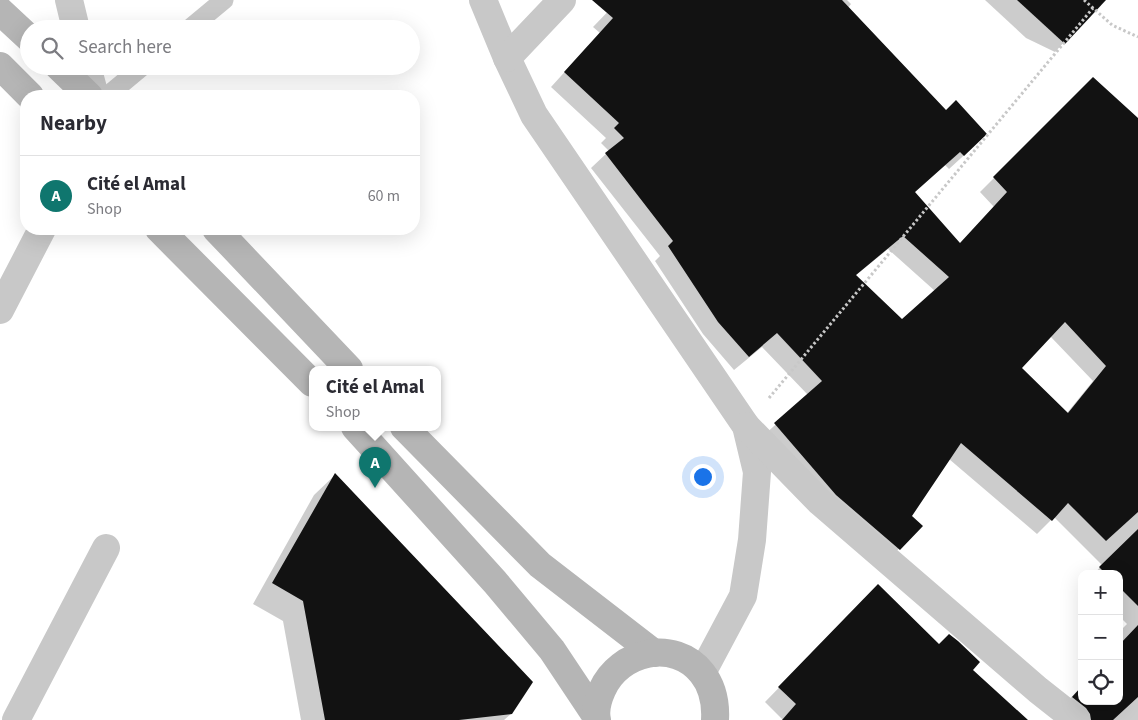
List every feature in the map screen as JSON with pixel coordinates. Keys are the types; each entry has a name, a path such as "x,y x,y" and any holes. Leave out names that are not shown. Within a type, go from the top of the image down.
{"main road":[{"path":"0,11 20,30"},
{"path":"0,66 24,90"},
{"path":"67,75 83,90"},
{"path":"165,235 309,380"},
{"path":"222,235 346,366"},
{"path":"359,431 501,589 552,650 597,718"},
{"path":"408,431 540,565 654,653"},
{"path":"597,718 599,697 606,680 619,666 636,656 654,653 672,654 688,661 702,673 711,688 716,705 715,720"}],"street":[{"path":"69,0 74,20"},
{"path":"483,0 507,58 534,115 746,426 820,502 1038,690 1076,720"},
{"path":"507,58 562,0"},
{"path":"89,75 93,90"},
{"path":"0,310 39,235"},
{"path":"702,673 743,596 752,540 756,472 746,426"},
{"path":"16,720 106,548"}],"lane":[{"path":"200,20 224,0"},
{"path":"114,90 132,75"}],"path":[{"path":"1084,0 1112,25 1138,37"},
{"path":"746,426 1093,8"}],"building":[{"path":"592,0 842,0 946,110 956,100 987,134 964,156 960,152 915,192 960,243 1007,192 993,177 1093,77 1138,118 1138,512 1106,541 1068,503 1052,521 961,443 912,516 923,526 900,550 836,495 774,423 822,381 777,333 749,357 718,322 668,246 673,241 605,153 624,138 614,128 619,123 564,72 613,18","holes":["903,236 949,277 902,319 856,275","1065,322 1106,366 1068,413 1022,368"]},
{"path":"1017,0 1106,0 1065,44"},
{"path":"335,473 533,682 512,714 459,720 325,720 303,601 272,583"},
{"path":"1138,529 1138,606 1123,591 1123,570 1102,570 1099,567"},
{"path":"878,584 939,644 949,634 958,641 980,662 973,670 1028,720 782,720 796,704 778,687"},
{"path":"1138,625 1138,697 1113,720 1091,720 1090,714 1082,705 1123,705 1123,641"},
{"path":"1078,690 1078,702 1072,697"}],"place":[{"name":"Cité el Amal","path":"375,488"}]}
